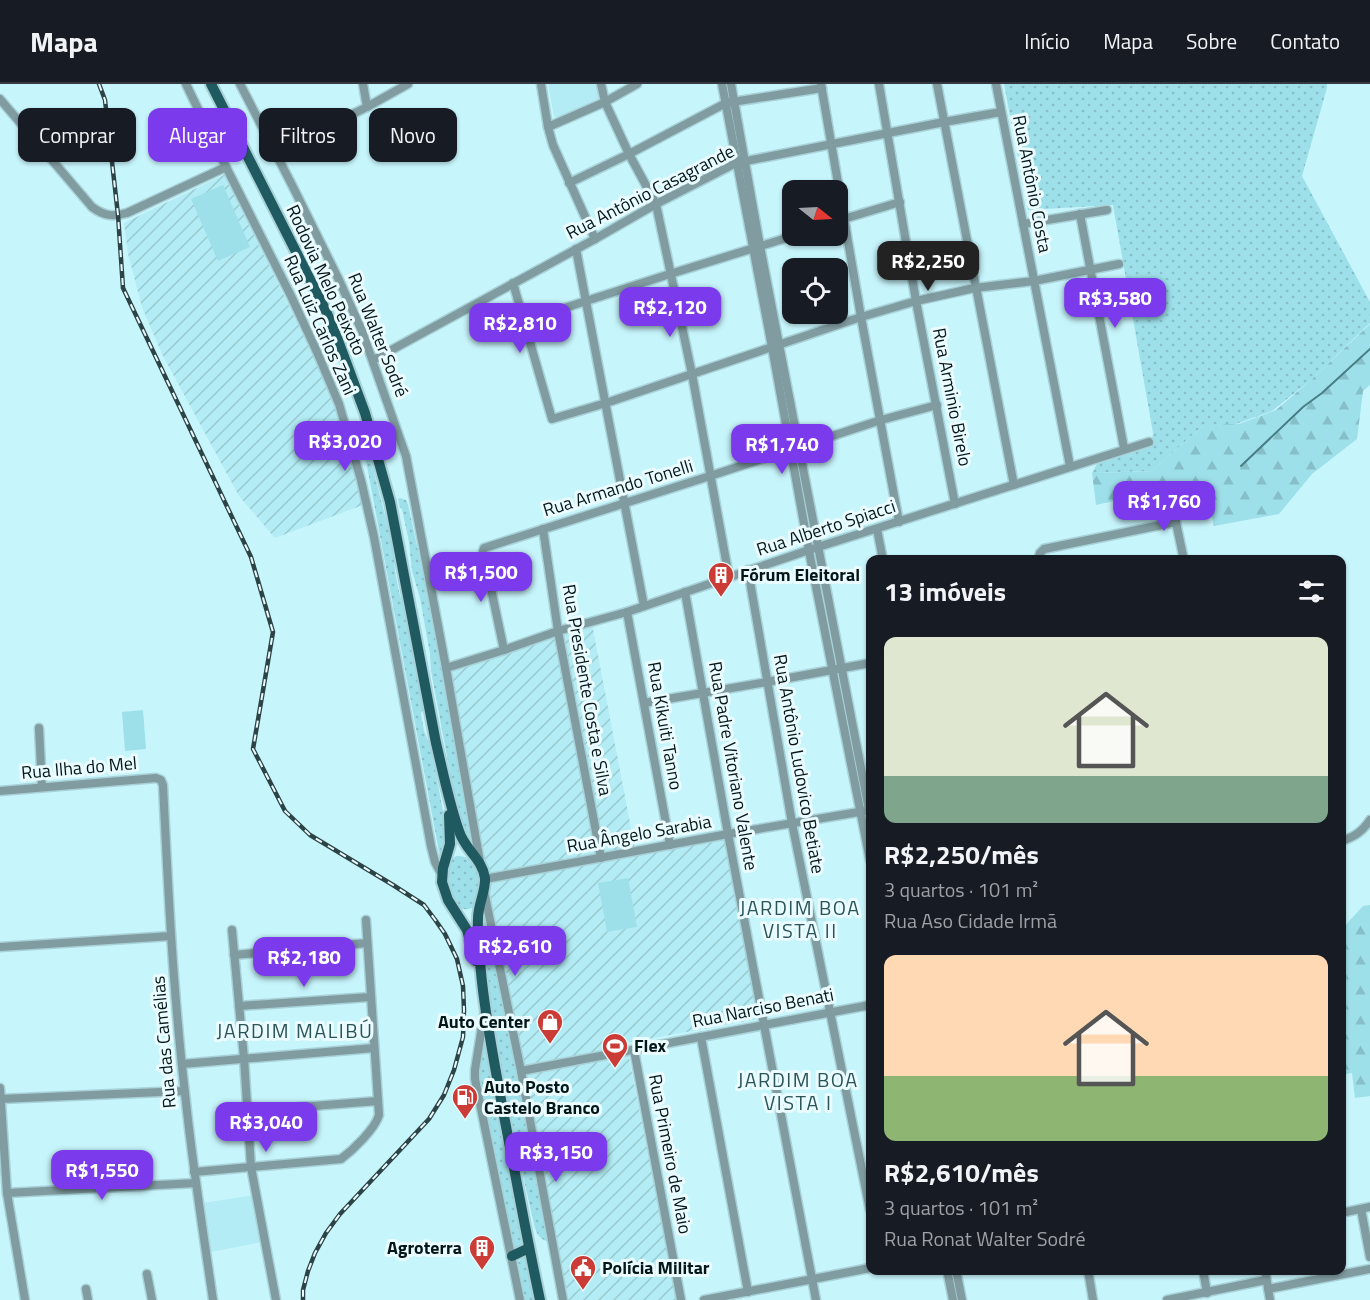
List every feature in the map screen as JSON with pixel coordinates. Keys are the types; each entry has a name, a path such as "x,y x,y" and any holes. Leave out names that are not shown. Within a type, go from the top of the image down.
{"main road":[{"name":"Rodovia Melo Peixoto","path":"212,84 326,311 365,413 390,502 445,780 459,831 464,843 476,858 484,884"},
{"name":"Rodovia Melo Peixoto","path":"442,875 450,844 445,780"},
{"path":"447,856 462,849 476,858"},
{"path":"442,875 448,900 467,930 482,982"},
{"path":"484,884 477,920 485,1005 496,1075 540,1300"},
{"path":"453,907 467,912 476,907 479,902"},
{"path":"512,1256 529,1248"}],"street":[{"name":"Rua Luiz Carlos Zani","path":"186,84 313,342 339,404 361,480 374,537 431,846 435,862 442,875"},
{"name":"Rua Walter Sodré","path":"240,84 259,121"},
{"path":"363,84 368,107"},
{"path":"357,112 408,84"},
{"path":"542,84 553,145 595,239"},
{"path":"601,84 605,102 656,204 692,374 729,577"},
{"path":"548,127 605,102 637,84"},
{"path":"722,84 730,102"},
{"path":"731,84 730,102 741,162 837,668 866,807"},
{"name":"Rua Arminio Birelo","path":"879,84 916,301 955,504"},
{"path":"937,84 1014,485"},
{"name":"Rua Antônio Costa","path":"996,84 1070,466"},
{"path":"570,183 730,102 821,86 836,180"},
{"path":"0,99 92,207 100,213 110,216 127,213 226,167"},
{"name":"Rua Antônio Casagrande","path":"373,360 656,204 741,162 1001,112"},
{"name":"Rua Walter Sodré","path":"280,162 362,331 406,456 446,669 476,858"},
{"path":"848,218 900,202"},
{"path":"1023,224 1107,210"},
{"path":"1080,214 1124,448"},
{"path":"524,321 782,240"},
{"path":"846,246 899,522"},
{"path":"576,249 644,606"},
{"path":"513,283 552,419 916,301 975,288 1034,281 1119,264"},
{"name":"Rua Armando Tonelli","path":"504,650 484,548 881,420 937,405"},
{"name":"Rua Alberto Spiacci","path":"446,669 558,631 627,612 748,570 1124,448 1149,442"},
{"path":"1171,499 1183,555"},
{"path":"1040,555 1044,549 1176,522"},
{"name":"Rua Presidente Costa e Silva","path":"543,529 558,631 601,858"},
{"path":"877,529 882,555"},
{"name":"Rua Antônio Ludovico Betiate","path":"748,570 792,823 866,1190"},
{"name":"Rua Padre Vitoriano Valente","path":"685,592 816,1300"},
{"name":"Rua Kikuiti Tanno","path":"627,612 670,845"},
{"path":"644,703 866,664"},
{"path":"39,728 42,788"},
{"name":"Rua Ilha do Mel","path":"0,791 156,778 160,780"},
{"name":"Rua das Camélias","path":"160,780 163,785 171,936 184,1091 213,1300"},
{"name":"Rua Ângelo Sarabia","path":"484,884 601,858 728,834 866,812"},
{"path":"1351,838 1370,820"},
{"path":"1346,840 1370,833"},
{"path":"484,884 563,1300"},
{"path":"194,1172 341,1159 355,1147 378,1119 366,921"},
{"path":"232,930 251,1167 276,1300"},
{"path":"0,947 171,936"},
{"path":"234,955 368,943"},
{"path":"239,1006 370,997"},
{"path":"485,1005 474,1070 475,1079 520,1300"},
{"name":"Rua Narciso Benati","path":"521,1071 866,1006"},
{"path":"701,1037 748,1292"},
{"path":"182,1064 374,1048"},
{"name":"Rua Primeiro de Maio","path":"634,1050 681,1300"},
{"path":"0,1088 7,1193 25,1300"},
{"path":"0,1099 184,1091"},
{"path":"248,1111 378,1101"},
{"path":"7,1193 196,1183"},
{"path":"1346,1212 1366,1208 1370,1257"},
{"path":"704,1300 866,1269"},
{"path":"1346,1272 1370,1269"},
{"path":"147,1274 152,1300"},
{"path":"948,1275 952,1300"},
{"path":"958,1275 962,1300"},
{"path":"1089,1275 1093,1300"},
{"path":"1204,1275 1207,1293"},
{"path":"1167,1300 1266,1280 1313,1275"},
{"path":"1266,1280 1270,1300"},
{"path":"86,1289 88,1300"}],"shaded area":[{"path":"548,84 598,84 599,97 559,120 554,116"},
{"path":"224,175 326,380 363,505 275,538 239,496 162,354 142,307 128,254 124,223"},
{"path":"592,624 636,854 726,838 759,1019 626,1043 677,1300 565,1300 446,669"},
{"path":"254,1195 262,1242 211,1252 203,1203"}],"green space":[{"path":"1004,84 1327,84 1302,176 1370,302 1370,323 1311,380 1272,411 1236,424 1205,424 1152,471 1092,473 1097,464 1151,447 1153,433 1113,205 1028,210"},
{"path":"223,185 250,247 218,261 191,199"},
{"path":"1370,324 1370,385 1363,391 1357,439 1312,474 1279,514 1214,526 1204,481 1096,505 1092,473 1152,471 1205,424 1239,424 1276,410"},
{"path":"361,422 394,550 395,571 406,613 424,709 421,713 424,731 431,748 447,832 444,853 440,857 359,423"},
{"path":"398,499 406,500 408,504 423,574 475,848 470,847 462,831 454,794 420,598 412,571 409,542"},
{"path":"143,710 146,749 125,751 122,712"},
{"path":"456,856 469,859 479,873 479,890 476,903 472,908 459,907 451,895 447,873 451,861"},
{"path":"628,878 637,927 607,932 598,883"},
{"path":"485,890 550,1242 541,1238 535,1227 502,1084 482,982 479,922"},
{"path":"1370,905 1370,1096 1355,1098 1352,1073 1346,1074 1346,925 1363,906"},
{"path":"486,1019 525,1245 515,1252 478,1068"},
{"path":"527,1255 536,1300 525,1300 518,1262"}],"waterway":[{"path":"1241,466 1303,407 1322,393 1370,349"}],"railway":[{"path":"99,84 105,100 118,215 123,288 251,557 273,632 253,749 285,811 310,835 424,905 445,934 457,959 463,986 463,1037 444,1095 429,1119 340,1214 326,1233 308,1271 303,1300"}],"place":[{"name":"Fórum Eleitoral","path":"721,598"},
{"name":"Auto Center","path":"550,1045"},
{"name":"Flex","path":"615,1069"},
{"name":"Auto Posto Castelo Branco","path":"465,1120"},
{"name":"Agroterra","path":"482,1271"},
{"name":"Polícia Militar","path":"583,1291"}],"district":[{"name":"JARDIM BOA VISTA II","path":"800,920"},
{"name":"JARDIM MALIBÚ","path":"295,1031"},
{"name":"JARDIM BOA VISTA I","path":"798,1092"}]}
